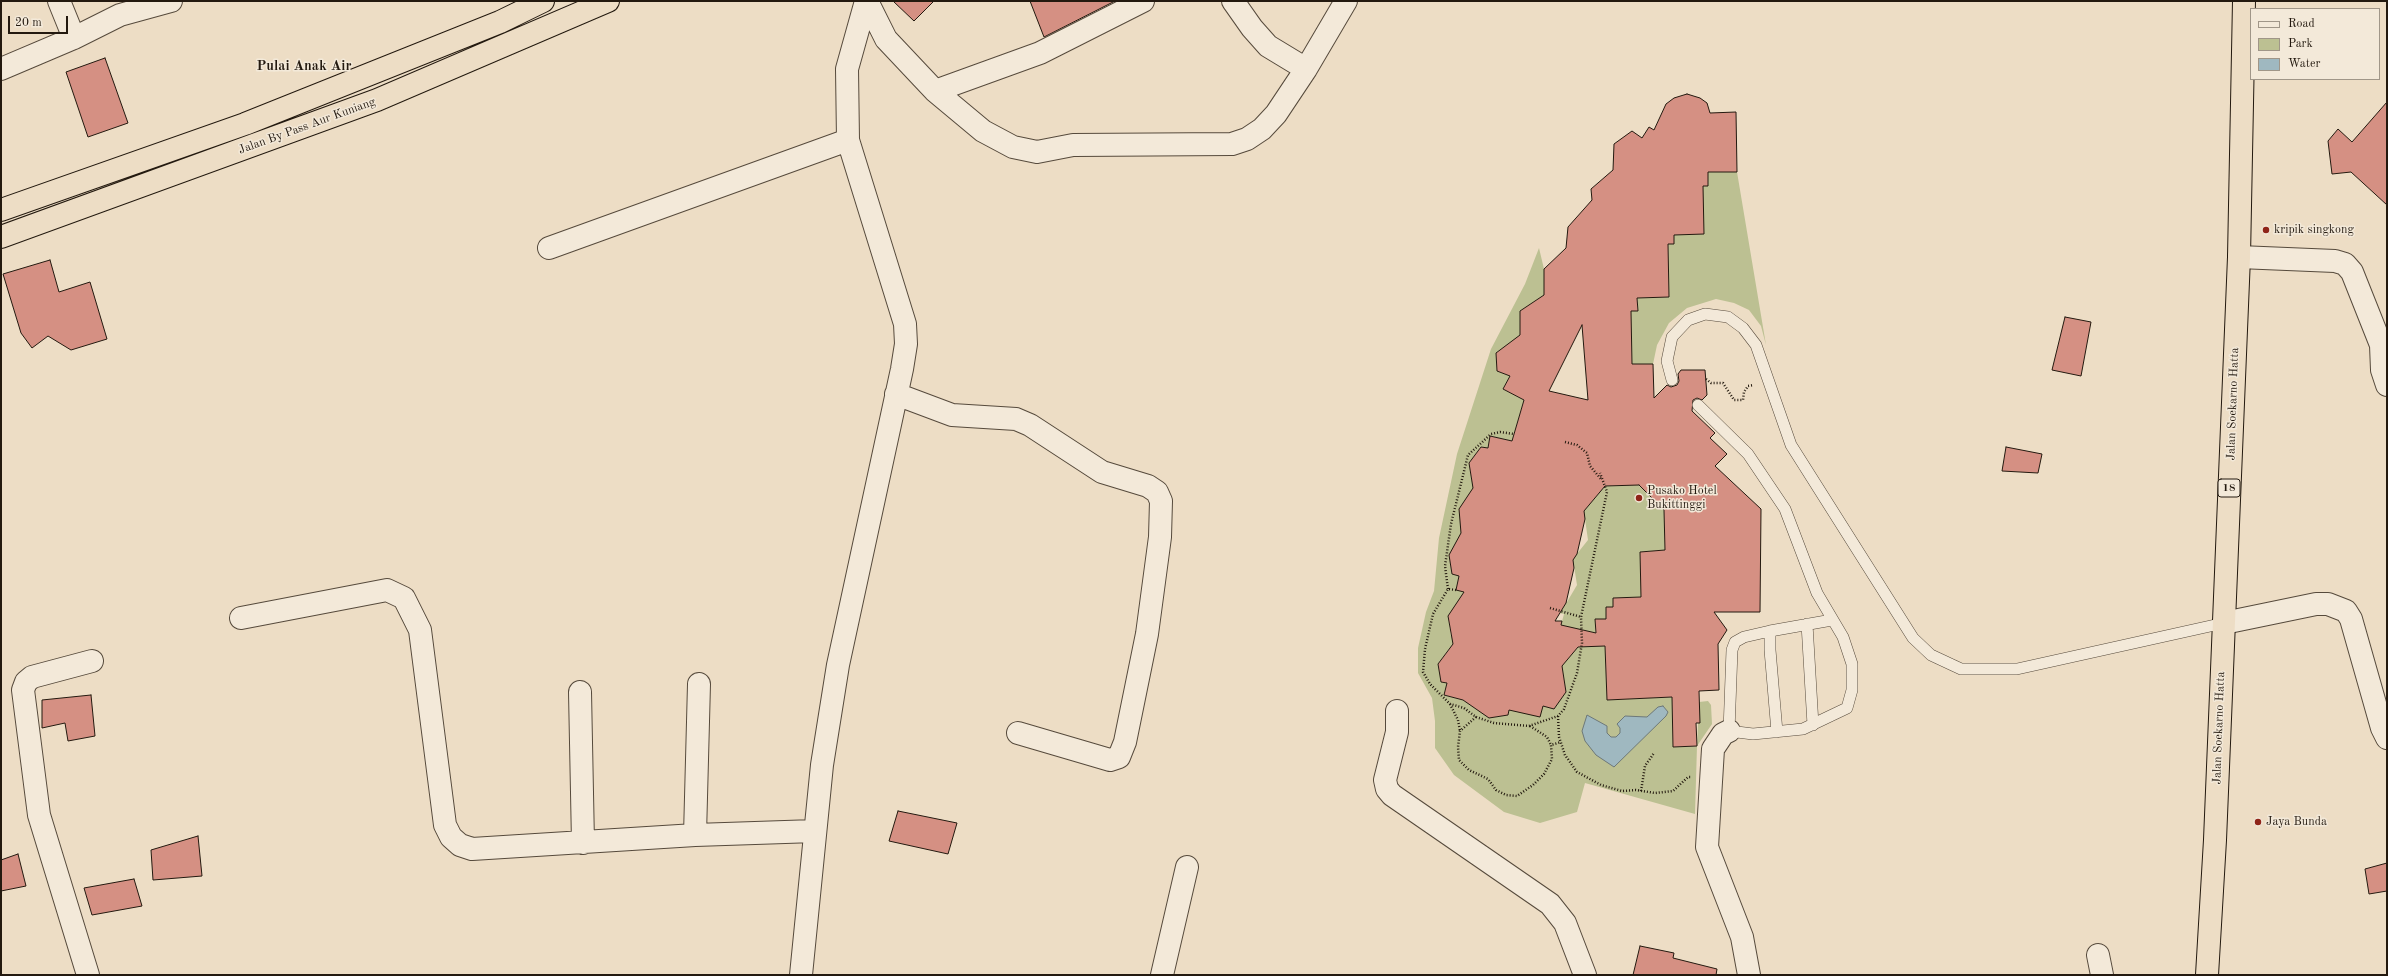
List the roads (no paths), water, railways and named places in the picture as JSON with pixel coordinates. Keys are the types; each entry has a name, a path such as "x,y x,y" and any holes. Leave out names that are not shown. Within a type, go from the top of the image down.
{"highway":[{"name":"Jalan By Pass Aur Kuniang","path":"1,210 245,124 500,22 543,1"},
{"name":"Jalan By Pass Aur Kuniang","path":"1,237 377,100 608,1"},
{"name":"Jalan Soekarno Hatta","path":"2207,975 2224,623 2239,257 2244,1"}],"street":[{"path":"59,1 74,38"},
{"path":"1,69 74,38 120,15 171,1"},
{"path":"866,1 886,39 936,91 983,131 1013,147 1037,152 1073,145 1232,144 1247,139 1262,129 1276,114 1306,69 1346,1"},
{"path":"801,975 822,765 838,665 903,363 905,324 848,140 847,69 866,1"},
{"path":"936,91 1040,53 1143,1"},
{"path":"1234,1 1252,28 1268,46 1306,69"},
{"path":"549,248 848,140"},
{"path":"2239,257 2335,261 2345,264 2352,272 2381,345 2382,370 2387,385"},
{"path":"896,394 952,415 1016,419 1030,425 1102,472 1148,486 1157,492 1161,502 1160,537 1147,634 1124,742 1119,757 1110,760 1018,733"},
{"path":"241,618 387,590 404,598 420,630 444,825 451,838 460,845 472,849 695,835 816,831"},
{"path":"2224,623 2316,604 2328,604 2346,611 2351,619 2382,728 2387,738"},
{"path":"88,975 41,823 23,690 26,682 32,677 92,661"},
{"path":"695,835 699,684"},
{"path":"580,692 583,843"},
{"path":"1397,711 1397,732 1385,780 1392,795 1550,904 1565,923 1585,975"},
{"path":"1729,731 1723,734 1714,750 1707,847 1742,937 1750,975"},
{"path":"1162,975 1187,867"}],"lane":[{"path":"1672,380 1667,360 1672,337 1688,320 1705,314 1728,317 1743,328 1756,345 1791,445 1913,638 1931,655 1961,669 2017,669 2224,623"},
{"path":"1698,405 1748,454 1785,509 1817,592 1843,637 1852,664 1852,690 1847,708 1803,729 1753,734 1729,731 1732,650 1735,642 1744,637 1770,631 1832,620"},
{"path":"1807,624 1813,725"},
{"path":"1770,631 1776,732"}],"water":[{"path":"1663,706 1668,712 1666,716 1614,767 1596,755 1585,741 1582,731 1587,715 1607,726 1607,733 1611,737 1616,737 1620,733 1620,728 1617,724 1625,716 1647,717 1658,707"}],"place":[{"name":"kripik singkong","path":"2266,230"},
{"name":"Pusako Hotel Bukittinggi","path":"1639,498"},
{"name":"Jaya Bunda","path":"2258,822"}],"district":[{"name":"Pulai Anak Air","path":"304,66"}]}
